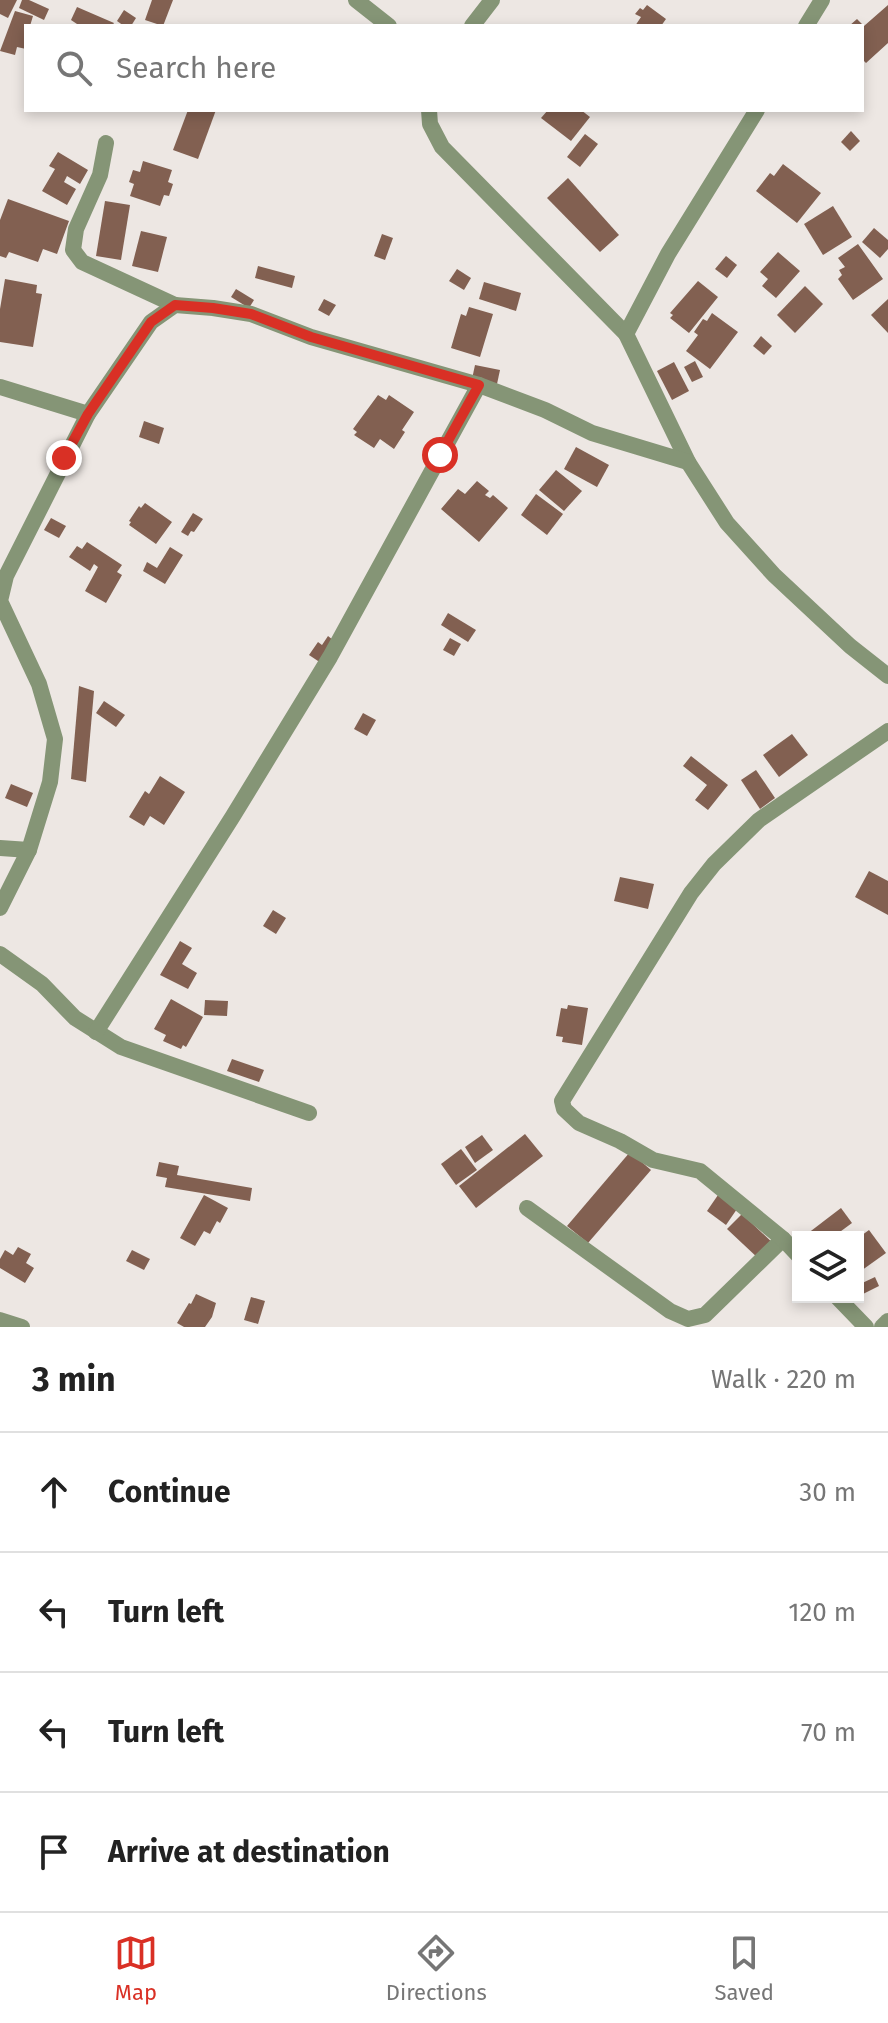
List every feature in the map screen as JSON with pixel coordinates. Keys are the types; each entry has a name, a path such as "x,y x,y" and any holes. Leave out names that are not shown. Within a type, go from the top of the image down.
{"street":[{"path":"356,0 386,24"},
{"path":"474,24 492,0"},
{"path":"807,24 822,0"},
{"path":"429,112 430,124 442,147 626,334 688,462 727,523 774,575 850,646 888,676"},
{"path":"626,334 668,254 756,112"},
{"path":"106,143 100,175 76,229 73,250 82,262 175,305 251,314 311,337 479,385 545,410 592,433 688,462"},
{"path":"0,908 29,850 50,782 55,739 39,684 0,601 6,576 88,414 151,322 175,305"},
{"path":"96,1032 330,657 479,385"},
{"path":"0,387 88,414"},
{"path":"792,1249 700,1171 653,1160 579,1123 564,1109 562,1101 691,893 714,864 759,820 888,731"},
{"path":"0,848 29,850"},
{"path":"0,954 42,984 75,1018 121,1047 309,1113"},
{"path":"527,1208 670,1311 688,1319 705,1315 783,1239"},
{"path":"843,1303 866,1327"},
{"path":"0,1320 22,1327"},
{"path":"882,1327 888,1321"}],"building":[{"path":"0,0 17,0 8,18 0,14"},
{"path":"22,0 49,9 44,20 19,8"},
{"path":"152,0 173,0 164,24 145,20"},
{"path":"647,5 666,19 662,24 636,24 641,17 635,14 640,8 643,10"},
{"path":"888,5 888,43 866,63 864,61 864,26"},
{"path":"77,7 114,23 77,24 71,20"},
{"path":"124,10 136,18 132,24 117,21"},
{"path":"15,11 33,16 31,24 24,24 24,49 17,47 15,55 0,51"},
{"path":"187,112 215,112 198,159 173,150"},
{"path":"546,112 584,112 590,117 571,141 541,118"},
{"path":"851,131 860,141 850,151 841,142"},
{"path":"585,134 598,144 580,167 567,157"},
{"path":"58,152 88,170 80,184 67,176 64,182 76,189 67,205 42,191 55,169 49,166"},
{"path":"143,161 172,170 168,182 173,184 169,196 164,195 160,206 130,196 134,184 129,182 133,170 140,172"},
{"path":"783,164 821,193 797,223 756,191 770,173 774,176"},
{"path":"568,178 619,235 600,252 547,198"},
{"path":"8,199 69,221 57,254 43,249 38,262 9,252 6,258 0,256 0,220"},
{"path":"105,201 130,205 121,260 96,256"},
{"path":"833,206 852,237 823,255 804,224"},
{"path":"874,228 888,240 888,249 880,258 862,242"},
{"path":"141,231 167,237 158,272 132,266"},
{"path":"382,234 393,238 385,260 374,256"},
{"path":"858,244 883,279 853,300 838,279 842,275 839,270 845,267 838,258"},
{"path":"778,252 800,271 776,298 762,286 768,279 760,272"},
{"path":"726,256 737,265 727,278 715,269"},
{"path":"258,266 295,276 292,288 255,278"},
{"path":"457,269 471,278 464,290 449,281"},
{"path":"5,279 37,285 36,293 42,294 33,347 0,342 0,309"},
{"path":"698,281 718,297 689,333 670,318 673,315 670,313"},
{"path":"484,282 521,293 516,311 479,299"},
{"path":"805,286 823,304 795,333 777,315"},
{"path":"236,289 254,300 249,308 231,297"},
{"path":"324,299 336,305 329,316 318,310"},
{"path":"888,299 888,333 871,315"},
{"path":"469,307 493,314 480,357 451,348 461,314 466,316"},
{"path":"712,313 738,332 710,369 686,351 698,335 694,332 703,319 707,321"},
{"path":"761,336 772,346 764,355 753,346"},
{"path":"695,361 703,377 692,382 684,367"},
{"path":"674,362 689,391 672,400 657,371"},
{"path":"475,365 500,370 497,384 472,379"},
{"path":"378,395 386,400 389,395 414,412 394,449 380,439 374,448 354,435 357,432 353,429"},
{"path":"144,421 164,428 159,444 139,437"},
{"path":"576,447 609,465 597,487 564,469"},
{"path":"556,470 582,491 564,511 539,490"},
{"path":"477,481 489,491 485,495 490,498 493,495 508,508 479,542 441,509 458,489 465,494"},
{"path":"536,494 563,514 547,535 521,515"},
{"path":"145,503 172,522 156,544 129,525 139,506 141,508"},
{"path":"193,513 203,519 188,536 181,532"},
{"path":"51,518 66,526 59,538 44,530"},
{"path":"87,542 122,565 117,572 122,575 106,603 85,591 98,567 94,564 90,571 69,557 77,546 82,549"},
{"path":"170,547 183,555 165,584 143,571 147,562 157,568"},
{"path":"448,613 476,630 468,642 441,625"},
{"path":"328,636 333,640 321,663 309,655 318,642 322,645"},
{"path":"450,638 461,644 454,656 443,650"},
{"path":"79,686 94,691 86,782 71,779"},
{"path":"104,701 125,715 116,727 96,713"},
{"path":"363,713 376,720 367,736 354,729"},
{"path":"792,734 808,755 779,777 763,755"},
{"path":"691,756 728,785 708,810 695,800 707,785 683,766"},
{"path":"756,770 775,798 760,809 741,780"},
{"path":"160,776 185,792 164,825 150,816 144,826 129,817 145,791 149,794"},
{"path":"11,784 33,793 27,807 5,798"},
{"path":"869,871 888,881 888,915 855,897"},
{"path":"620,877 654,884 648,909 614,901"},
{"path":"273,910 286,918 276,934 263,926"},
{"path":"180,941 192,948 182,964 197,973 188,989 160,975"},
{"path":"171,999 203,1017 186,1047 183,1045 181,1049 163,1041 166,1035 154,1029"},
{"path":"205,1000 228,1001 227,1016 204,1015"},
{"path":"568,1005 588,1008 582,1045 562,1042 563,1037 556,1036 561,1008 567,1009"},
{"path":"232,1059 264,1070 259,1082 227,1071"},
{"path":"525,1134 543,1156 476,1208 459,1186"},
{"path":"482,1135 493,1150 475,1163 465,1147"},
{"path":"461,1149 477,1170 456,1185 441,1164"},
{"path":"630,1152 651,1170 588,1243 567,1226"},
{"path":"159,1162 179,1166 177,1175 252,1188 250,1201 165,1187 167,1178 156,1176"},
{"path":"204,1195 228,1208 220,1223 217,1221 210,1234 204,1231 195,1246 180,1238"},
{"path":"718,1195 737,1209 726,1225 707,1211"},
{"path":"841,1208 852,1223 841,1231 811,1231"},
{"path":"742,1214 775,1245 760,1260 727,1229"},
{"path":"869,1230 886,1253 864,1269 864,1234"},
{"path":"18,1247 31,1254 26,1263 34,1268 25,1283 0,1268 0,1259 5,1250 13,1255"},
{"path":"132,1250 150,1259 144,1270 126,1261"},
{"path":"875,1277 879,1286 864,1294 864,1282"},
{"path":"196,1294 216,1303 212,1317 205,1327 184,1327 177,1323"},
{"path":"251,1297 265,1301 258,1324 244,1320"}],"route":[{"path":"64,458 88,414 151,322 175,305 251,314 311,337 479,385 440,455"}]}
